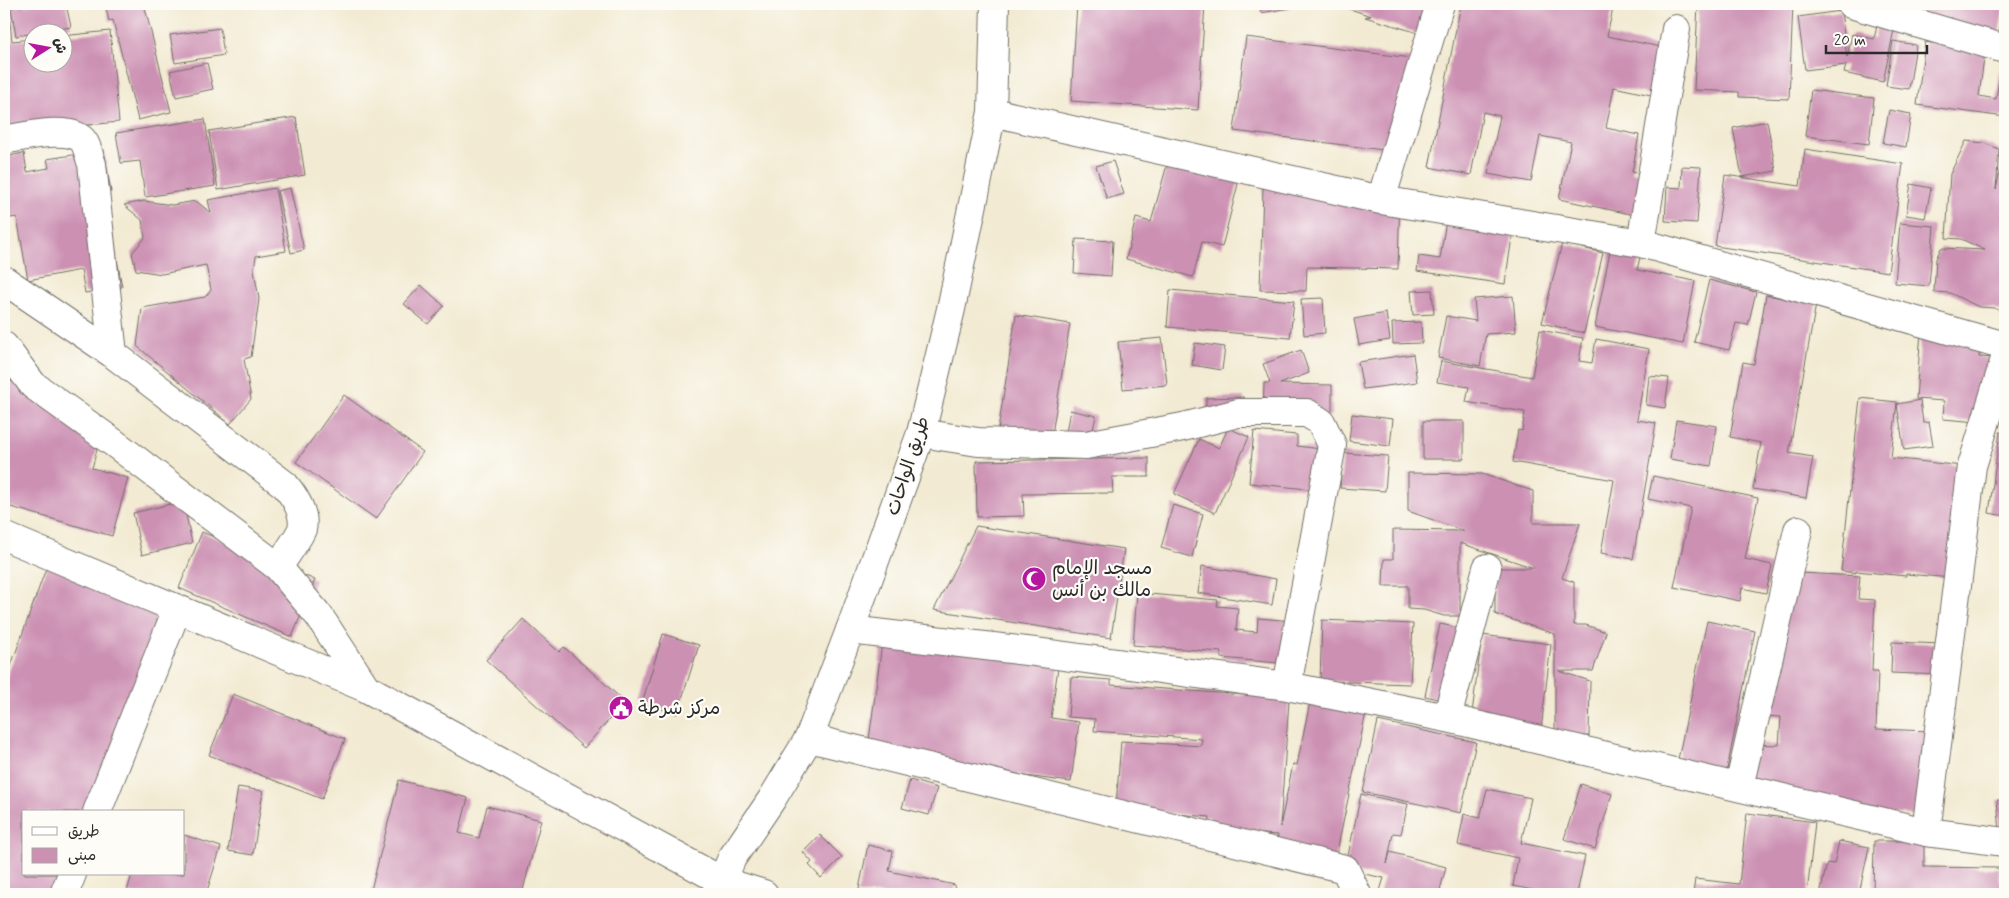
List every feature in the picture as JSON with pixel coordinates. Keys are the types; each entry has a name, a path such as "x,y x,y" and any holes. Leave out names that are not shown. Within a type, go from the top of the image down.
{"street":[{"name":"طريق الواحات","path":"719,887 732,858 772,799 809,738 921,433 951,309 992,112 995,4"},
{"path":"1381,200 1440,4"},
{"path":"1851,4 2005,49"},
{"path":"1641,243 1676,29"},
{"path":"992,112 1381,200 1641,243 2005,346"},
{"path":"4,140 65,132 78,136 84,142 92,164 113,354"},
{"path":"4,280 113,354 285,485 296,497 302,528 278,567"},
{"path":"4,346 33,385 114,443 278,567 319,616 366,688"},
{"path":"1926,832 1972,466 2005,359"},
{"path":"921,433 978,442 1086,445 1183,427 1238,413 1307,414 1321,422 1332,445 1287,686"},
{"path":"1739,787 1798,530"},
{"path":"4,536 366,688 719,887 764,894"},
{"path":"1447,718 1487,568"},
{"path":"98,810 177,609"},
{"path":"850,630 1035,652 1287,686 1447,718 1926,832 2005,842"},
{"path":"809,738 1345,869 1357,894"},
{"path":"64,894 71,876"}],"building":[{"path":"4,4 8,4 12,41 22,40 22,72 72,72 72,35 110,31 119,122 4,133"},
{"path":"33,4 66,4 70,22 22,22 22,35 16,36 11,8"},
{"path":"105,4 144,4 171,112 138,120 113,20 109,21"},
{"path":"1077,4 1205,4 1198,110 1071,101"},
{"path":"1260,4 1290,4 1289,8 1261,13"},
{"path":"1346,4 1435,4 1425,35 1365,17 1371,16 1347,8"},
{"path":"1461,4 1614,4 1607,36 1661,47 1651,95 1614,87 1606,128 1639,135 1632,172 1655,177 1635,215 1559,199 1571,142 1540,136 1531,182 1488,174 1500,116 1483,112 1471,175 1429,167"},
{"path":"1698,4 1793,4 1789,99 1739,97 1739,92 1694,90"},
{"path":"1912,4 2005,4 1997,41 1908,21"},
{"path":"1841,11 1847,58 1852,34 1874,39 1878,21 1895,25 1883,82 1844,73 1846,65 1805,70 1798,17"},
{"path":"220,28 224,55 175,63 170,35"},
{"path":"1246,37 1411,58 1399,152 1234,131"},
{"path":"1893,41 1916,45 1909,89 1886,86"},
{"path":"1925,42 1985,51 1979,96 1996,99 2001,67 2005,68 2005,117 1917,105"},
{"path":"207,63 213,89 176,97 170,71"},
{"path":"1811,90 1874,98 1869,144 1805,136"},
{"path":"1889,110 1911,114 1906,147 1883,143"},
{"path":"296,117 305,175 218,190 209,131"},
{"path":"205,119 215,186 145,197 140,161 121,163 116,133"},
{"path":"1767,121 1776,171 1742,177 1733,128"},
{"path":"1966,141 1984,143 1999,149 1996,190 2000,170 2005,171 2005,313 1994,308 1979,307 1950,293 1934,292 1936,259 1941,248 1985,250 1961,239 1946,238 1950,174"},
{"path":"1805,149 1903,164 1888,272 1715,246 1725,175 1800,186"},
{"path":"104,150 111,192 85,196 111,226 122,287 85,293 81,270 28,280 17,217 4,219 4,157 24,153 27,172 49,168 47,159"},
{"path":"1170,154 1241,172 1222,247 1202,242 1193,277 1126,259 1136,218 1151,222"},
{"path":"1113,161 1124,194 1107,199 1096,166"},
{"path":"1682,166 1701,167 1697,223 1665,221 1667,187 1681,188"},
{"path":"1911,184 1931,188 1925,218 1906,215"},
{"path":"1263,187 1400,190 1398,269 1307,267 1306,291 1260,290"},
{"path":"275,188 286,251 256,256 254,270 259,299 251,357 244,359 251,399 230,424 137,346 142,308 205,297 211,290 206,265 162,274 136,270 132,253 145,238 142,220 124,205 144,201 172,205 196,201 211,213 208,200"},
{"path":"290,188 304,250 291,253 277,191"},
{"path":"1446,220 1513,230 1505,284 1417,271 1419,256 1440,259"},
{"path":"1900,223 1934,226 1929,286 1895,283"},
{"path":"1076,239 1113,241 1111,276 1074,273"},
{"path":"1562,243 1603,253 1584,333 1542,323"},
{"path":"1610,251 1640,257 1637,270 1695,281 1683,344 1595,327"},
{"path":"1709,280 1756,292 1748,325 1736,323 1729,350 1694,342"},
{"path":"421,285 444,306 428,324 404,304"},
{"path":"1170,290 1294,301 1290,338 1167,327"},
{"path":"1432,290 1434,314 1413,315 1411,291"},
{"path":"1766,295 1816,304 1789,453 1813,457 1806,498 1753,489 1761,443 1730,437 1743,362 1754,364"},
{"path":"1513,296 1516,332 1486,334 1480,366 1438,358 1446,316 1476,321 1474,299"},
{"path":"1323,298 1325,333 1304,335 1301,299"},
{"path":"1386,313 1390,340 1359,345 1354,319"},
{"path":"1016,315 1070,324 1049,452 996,443"},
{"path":"1421,322 1422,343 1393,344 1392,323"},
{"path":"1540,330 1583,338 1579,361 1592,363 1596,339 1649,349 1637,420 1656,423 1633,559 1601,553 1614,480 1513,462 1518,430 1522,431 1525,412 1466,402 1469,387 1437,382 1441,361 1532,377"},
{"path":"1921,331 1980,336 1979,357 1994,358 1990,423 1943,419 1944,401 1916,399"},
{"path":"1162,338 1167,385 1123,389 1118,342"},
{"path":"1195,343 1225,347 1222,370 1192,365"},
{"path":"1301,350 1309,373 1280,384 1332,385 1332,416 1263,415 1264,383 1270,383 1263,364"},
{"path":"1413,354 1417,382 1363,389 1358,362"},
{"path":"1649,376 1669,378 1665,408 1646,405"},
{"path":"4,379 51,393 103,427 92,468 128,478 112,536 4,505"},
{"path":"344,395 423,452 376,519 296,462"},
{"path":"1244,397 1244,422 1206,422 1206,398"},
{"path":"1860,398 1897,402 1891,458 1962,466 1963,579 1841,571"},
{"path":"1920,400 1923,423 1929,422 1933,446 1904,450 1897,404"},
{"path":"1070,410 1096,416 1090,443 1065,438"},
{"path":"1352,414 1393,419 1390,446 1349,441"},
{"path":"1676,420 1717,426 1711,466 1670,459"},
{"path":"1423,421 1464,421 1464,459 1423,459"},
{"path":"1228,428 1249,437 1215,513 1174,494 1199,439 1219,448"},
{"path":"1254,431 1297,435 1297,446 1321,449 1317,490 1249,483"},
{"path":"2000,432 2005,433 2005,516 1989,513"},
{"path":"1343,453 1388,456 1385,491 1340,488"},
{"path":"1149,458 1149,477 1112,477 1113,493 1023,494 1024,516 977,517 976,461"},
{"path":"1408,473 1482,474 1533,491 1533,523 1580,523 1562,578 1574,582 1574,625 1586,625 1606,632 1593,671 1559,671 1590,681 1589,736 1555,736 1555,634 1495,614 1495,568 1534,568 1460,543 1460,611 1474,616 1444,616 1424,610 1408,609 1408,586 1383,586 1384,559 1393,559 1393,530 1464,531 1408,511"},
{"path":"1653,476 1758,498 1745,559 1772,565 1766,593 1742,588 1740,601 1674,587 1691,508 1648,499"},
{"path":"183,501 192,543 142,555 133,513"},
{"path":"1173,505 1203,514 1192,557 1161,548"},
{"name":"مسجد الإمام مالك بن أنس","path":"976,526 1124,549 1111,638 934,610"},
{"path":"202,532 315,580 292,637 179,588"},
{"path":"49,560 167,602 92,810 22,810 22,876 59,876 53,894 4,894 4,685"},
{"path":"1202,566 1276,579 1272,605 1198,593"},
{"path":"1779,572 1860,576 1858,599 1875,600 1872,671 1878,671 1876,729 1931,731 1927,816 1838,811 1746,793 1748,744 1779,745 1781,717 1762,716"},
{"path":"1137,593 1218,600 1217,606 1238,608 1236,630 1257,632 1258,618 1305,622 1301,665 1221,658 1221,652 1133,645"},
{"path":"523,619 559,652 564,647 625,702 584,748 486,660"},
{"path":"1322,620 1413,624 1410,684 1320,681"},
{"path":"1707,621 1755,631 1725,779 1676,769"},
{"path":"1440,624 1474,631 1458,704 1425,696"},
{"path":"663,634 699,645 677,714 642,703"},
{"path":"1482,635 1551,644 1541,730 1471,721"},
{"path":"883,636 1059,660 1051,718 1079,722 1071,782 867,755"},
{"path":"1892,642 1942,644 1942,675 1891,673"},
{"path":"1071,677 1111,680 1111,685 1245,695 1246,684 1290,687 1280,827 1293,764 1297,765 1311,697 1367,708 1334,866 1275,854 1278,835 1209,830 1210,817 1143,811 1115,819 1121,741 1201,746 1202,739 1094,731 1095,719 1068,717"},
{"path":"233,694 345,739 322,799 209,755"},
{"path":"1378,721 1476,742 1461,813 1363,792"},
{"path":"399,780 468,798 459,833 479,838 487,806 541,820 522,894 370,894"},
{"path":"910,780 937,788 929,815 902,808"},
{"path":"1581,784 1612,794 1595,849 1564,839"},
{"path":"238,787 263,791 253,855 228,851"},
{"path":"1487,789 1531,798 1521,843 1585,856 1577,894 1552,894 1513,886 1518,858 1458,845 1464,814 1480,818"},
{"path":"1361,794 1408,804 1401,834 1393,833 1387,864 1390,852 1446,867 1439,894 1379,894 1384,878 1345,870"},
{"path":"1997,800 2005,800 2005,831 2000,831"},
{"path":"1747,813 1815,822 1807,894 1693,894 1695,879 1739,884"},
{"path":"185,835 221,847 206,894 134,894 127,892 131,876 185,876"},
{"path":"820,835 842,857 821,878 809,865 812,862 803,852"},
{"path":"1839,841 1869,847 1859,894 1820,894 1827,863 1834,864"},
{"path":"1874,841 1924,841 1924,867 1999,868 1999,880 2005,880 2005,894 1873,894"},
{"path":"868,845 893,851 889,871 955,885 953,894 858,894"}],"place":[{"name":"مسجد الإمام مالك بن أنس","path":"1034,579"},
{"name":"مركز شرطة","path":"621,708"}]}
